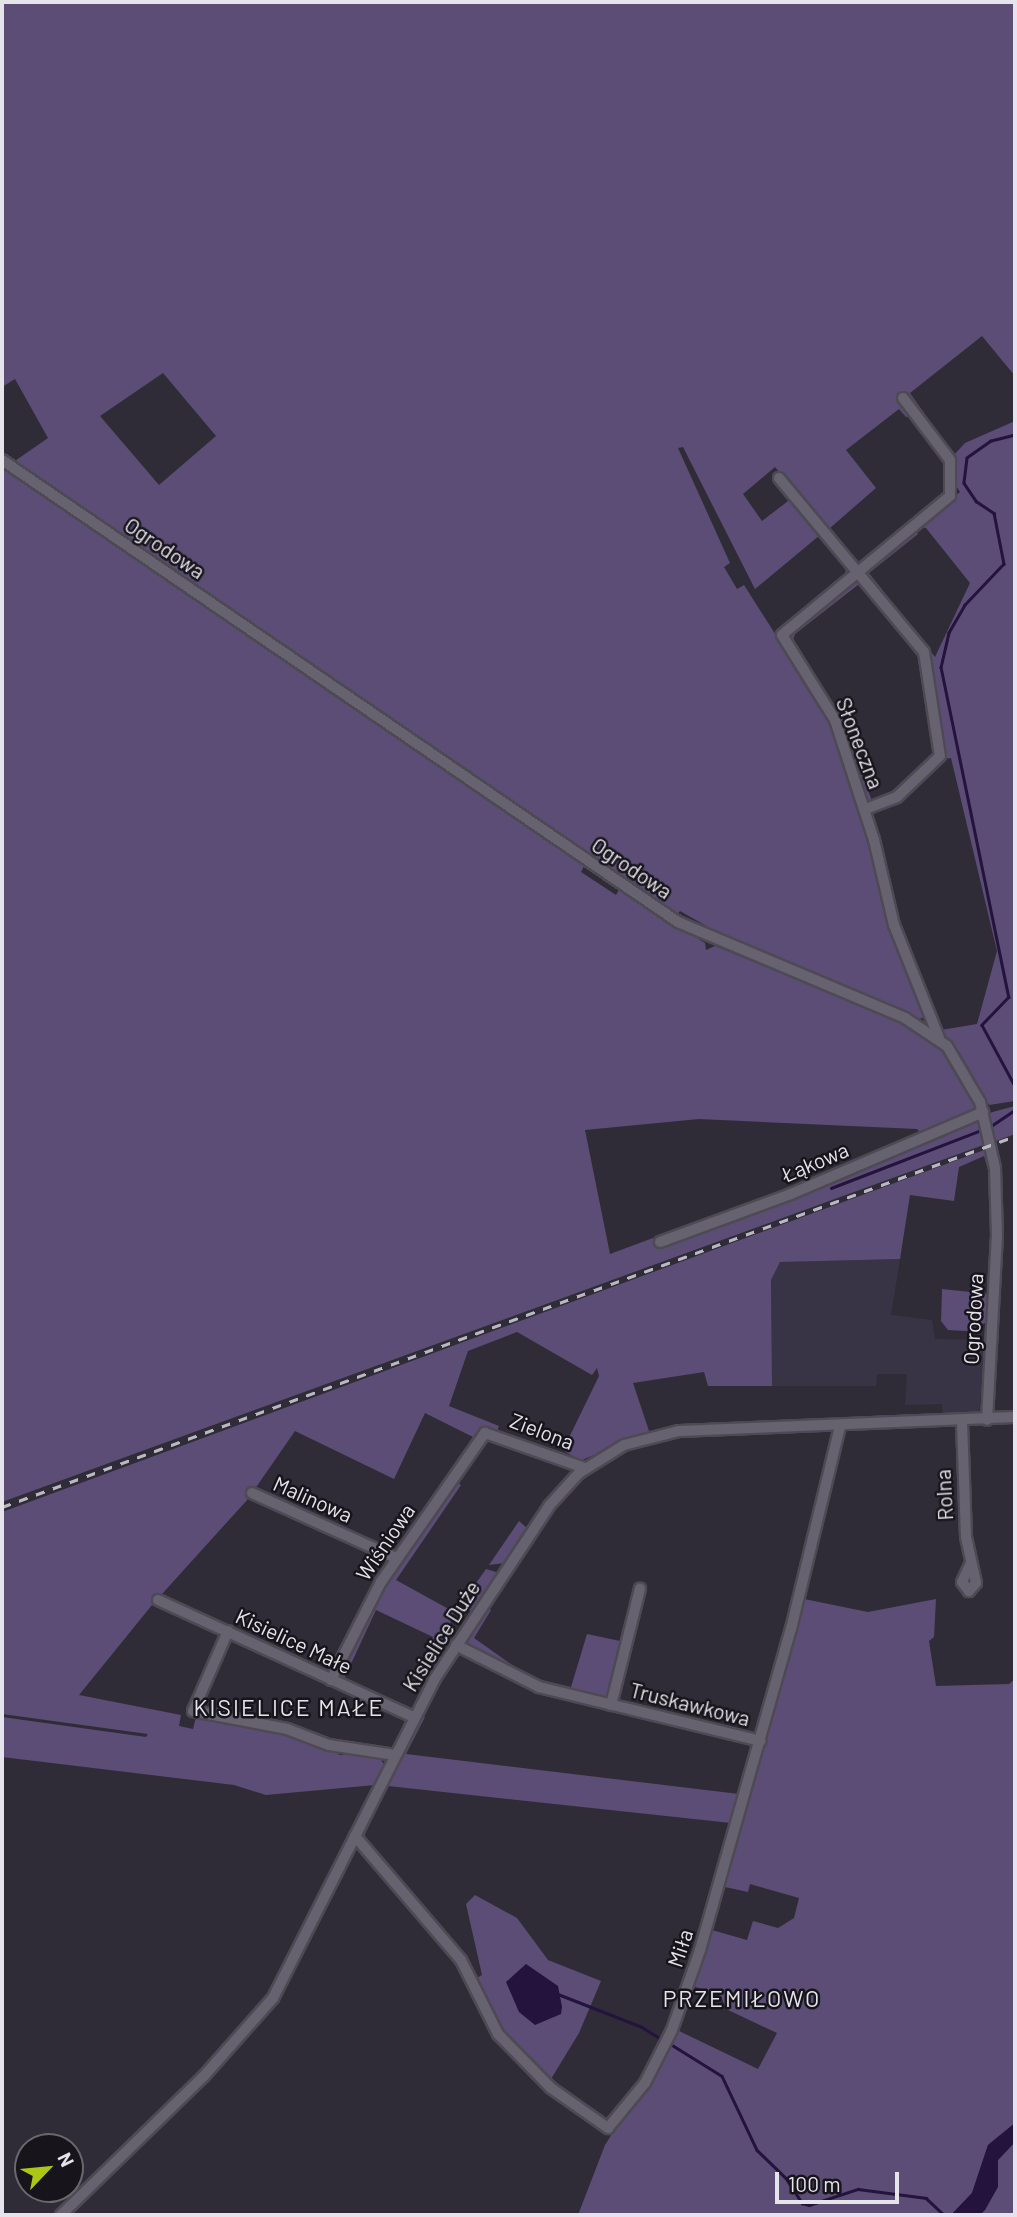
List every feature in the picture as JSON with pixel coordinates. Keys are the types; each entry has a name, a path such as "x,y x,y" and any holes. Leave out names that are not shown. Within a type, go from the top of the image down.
{"street":[{"name":"Słoneczna","path":"903,398 950,460 950,496 782,635 835,720 864,808 894,925 939,1038"},
{"name":"Ogrodowa","path":"2,460 678,922 905,1018 939,1038 960,1062 983,1112 997,1201 987,1420"},
{"name":"Słoneczna","path":"779,478 924,652 940,756 897,797 864,808"},
{"name":"Łąkowa","path":"660,1242 791,1194 983,1112"},
{"name":"Kisielice Duże","path":"61,2215 260,2015 295,1961 414,1717 456,1645 549,1506 585,1468 630,1442 679,1431 962,1422 1015,1417"},
{"name":"Rolna","path":"962,1422 970,1565"},
{"name":"Miła","path":"355,1836 461,1960 498,2034 551,2088 608,2128 645,2082 672,2030 711,1915 760,1741 840,1426"},
{"name":"Zielona","path":"485,1433 585,1468"},
{"name":"Wiśniowa","path":"331,1680 396,1558 485,1433"},
{"name":"Malinowa","path":"252,1493 396,1558"},
{"name":"Truskawkowa","path":"611,1705 640,1589"},
{"name":"Kisielice Małe","path":"158,1600 414,1717"},
{"path":"228,1631 193,1712 286,1729 329,1745 395,1755"},
{"name":"Truskawkowa","path":"456,1645 527,1683 760,1741"}],"shaded area":[{"path":"2,2 1015,2 1015,376 982,336 910,393 924,413 906,417 899,409 846,450 876,488 830,528 854,562 775,467 743,494 762,521 792,498 850,568 846,576 845,565 820,535 755,589 683,447 678,448 730,563 724,567 737,589 744,585 831,722 923,1018 916,1019 708,934 710,928 680,911 676,916 12,463 48,438 15,379 2,387","holes":["163,373 216,436 159,485 100,416"]},
{"path":"1015,421 1015,1101 989,1105 960,1053 941,1030 977,1024 997,951 951,758 943,759 929,652 866,574 914,530 918,534 869,573 935,657 970,583 926,528 919,526 960,492 955,484 953,456 965,443"},
{"path":"2,465 580,863 584,866 581,872 616,895 619,890 705,943 706,950 715,946 922,1031 949,1055 975,1103 973,1113 922,1134 917,1129 699,1119 585,1130 610,1254 653,1238 657,1247 794,1197 971,1121 980,1123 986,1144 2,1502"},
{"path":"857,579 918,649 922,662 859,584 795,634 793,640 837,710 872,801 866,799 843,731 790,638 791,634"},
{"path":"1015,1106 1015,1134 996,1141 989,1113"},
{"path":"987,1149 992,1183 984,1156 959,1167 954,1201 910,1195 900,1259 780,1262 771,1280 772,1386 708,1386 704,1372 633,1383 649,1431 580,1461 563,1450 599,1376 597,1368 592,1375 517,1332 468,1351 449,1406 499,1426 497,1431 485,1429 466,1448 473,1437 425,1413 394,1479 295,1431 248,1499 152,1605 79,1695 181,1715 179,1726 193,1729 196,1717 307,1738 340,1755 378,1755 385,1766 375,1785 266,1795 234,1785 2,1757 2,1717 146,1737 148,1734 2,1714 2,1512"},
{"path":"900,1259 891,1315 932,1320 935,1339 987,1340 979,1412 943,1418 942,1404 905,1405 907,1374 877,1374 876,1386 772,1386 771,1280 780,1262"},
{"path":"942,1289 989,1294 987,1322 966,1331 948,1330 941,1321"},
{"path":"455,1481 461,1485 396,1580 454,1612 443,1645 435,1642 428,1647 433,1637 376,1610 343,1681 339,1675 368,1610"},
{"path":"519,1521 528,1529 505,1563 489,1565"},
{"path":"486,1569 499,1573 473,1612 460,1606"},
{"path":"804,1599 868,1612 936,1599 934,1637 929,1641 936,1686 1009,1684 1015,1679 1015,2123 988,2145 972,2193 951,2215 578,2215 605,2145 677,2030 758,2069 777,2033 726,2009 721,1996 693,1986 712,1930 747,1940 753,1921 778,1928 794,1918 799,1898 750,1884 748,1892 725,1887"},
{"path":"486,1608 491,1610 474,1638 529,1677 571,1687 587,1634 620,1641 622,1631 626,1633 612,1694 606,1699 531,1681 467,1646 465,1640"},
{"path":"419,1715 425,1717 406,1754 739,1794 731,1823 388,1786 365,1834 366,1842 362,1832"},
{"path":"475,1895 517,1918 548,1960 601,1981 579,2033 551,2079 502,2030 475,1979 482,1975 466,1904"},
{"path":"526,1964 558,1986 562,2007 561,2014 535,2025 519,2012 506,1982"},
{"path":"1015,2123 1015,2142 998,2160 998,2187 985,2210 980,2215 951,2215 972,2193 988,2145"},
{"path":"1015,2142 1015,2215 980,2215 997,2187 998,2160"}],"waterway":[{"path":"1015,435 991,441 967,458 964,483 976,501 994,513 1004,564 965,605 949,633 941,667 1009,997 982,1025 1015,1086"},
{"path":"988,1128 1015,1110"},
{"path":"831,1188 981,1130"},
{"path":"558,1994 642,2027 663,2040"},
{"path":"669,2043 722,2076 757,2150 786,2178 802,2203 809,2205 858,2189 926,2198 944,2215"}],"railway":[{"path":"2,1507 1015,1136"}],"district":[{"name":"KISIELICE MAŁE","path":"289,1707"},
{"name":"PRZEMIŁOWO","path":"742,1998"}]}
